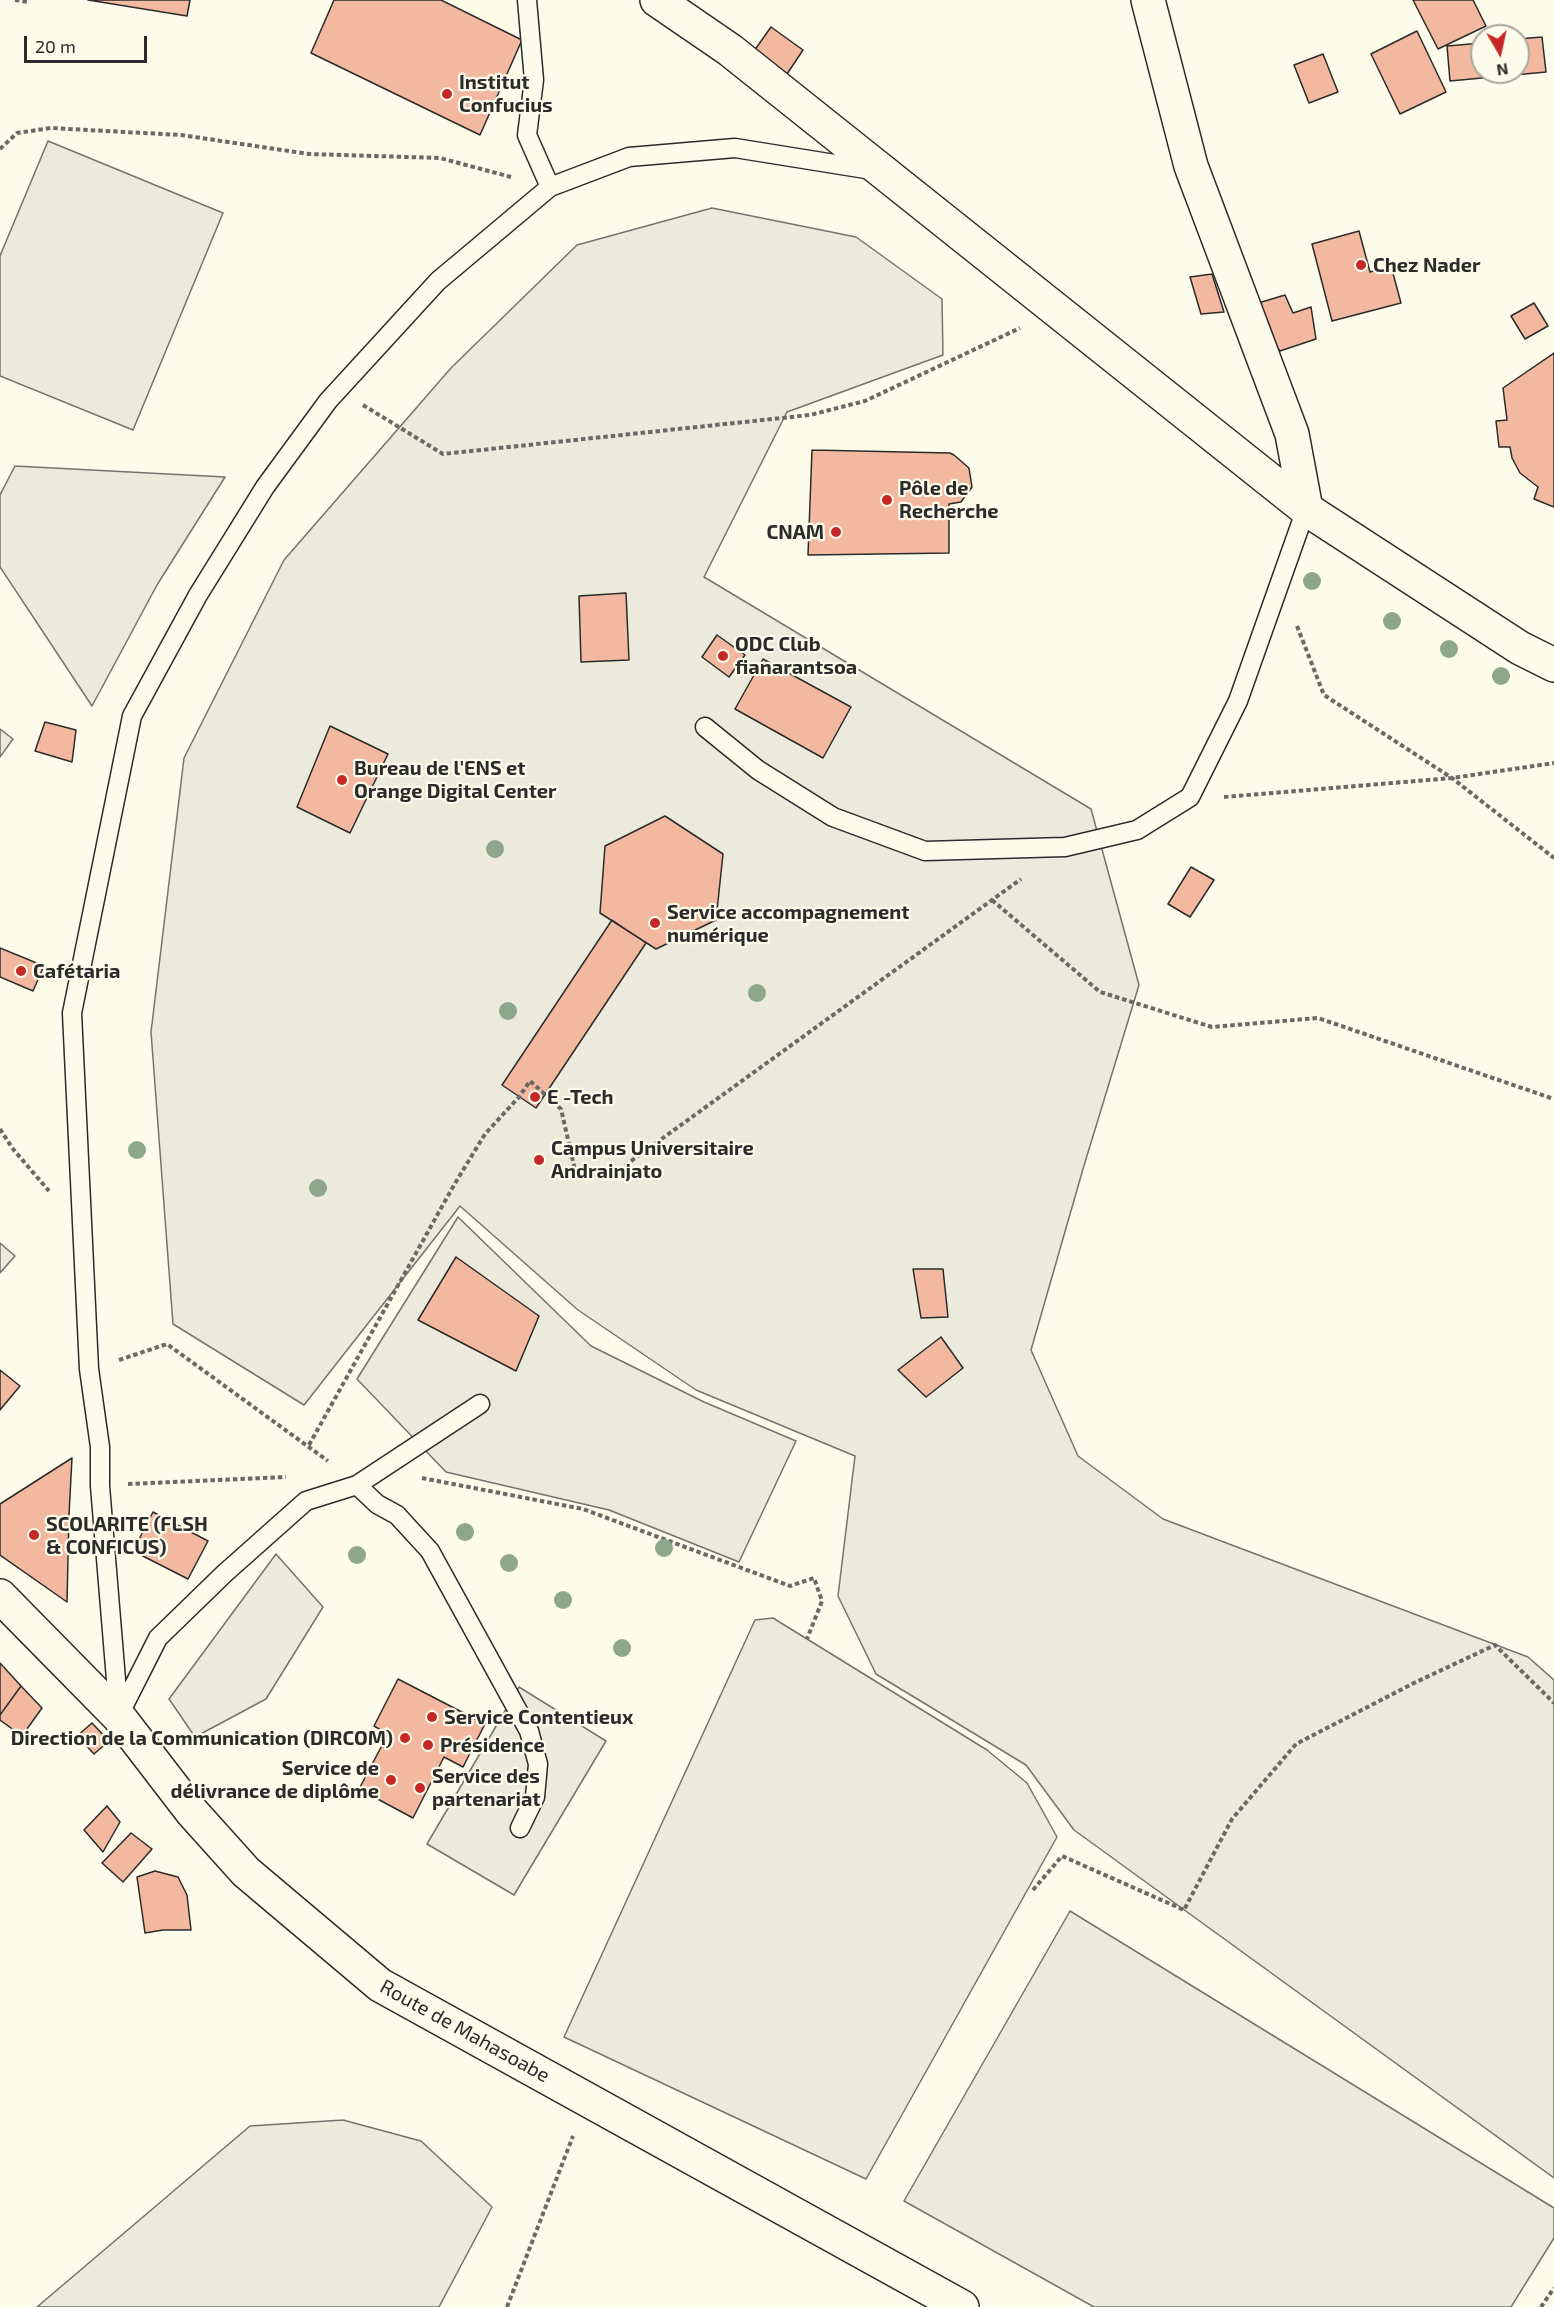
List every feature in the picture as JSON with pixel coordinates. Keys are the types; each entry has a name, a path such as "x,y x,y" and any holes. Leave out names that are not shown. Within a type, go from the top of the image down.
{"street":[{"path":"657,0 730,50 1306,509 1520,648 1554,665"},
{"path":"1148,0 1191,166 1292,434 1306,509"},
{"name":"Route de Mahasoabe","path":"0,1596 119,1717 192,1812 246,1872 380,1985 962,2307"}],"lane":[{"path":"527,0 534,80 527,135 550,187"},
{"path":"119,1717 100,1486 100,1447 89,1369 72,1013 132,716 198,595 265,487 338,390 438,281 550,187 628,157 735,148 880,171"},
{"path":"705,727 758,771 833,816 925,851 1065,847 1137,830 1190,797 1238,701 1306,509"},
{"path":"119,1717 158,1638 225,1572 306,1501 357,1485 480,1404"},
{"path":"357,1485 377,1504 397,1515 430,1551 529,1731 538,1764 535,1797 520,1828"}],"path":[{"path":"15,0 29,2"},
{"path":"0,149 17,133 51,128 181,135 309,154 440,158 550,187"},
{"path":"338,390 443,454 810,416 865,401 1056,311"},
{"path":"1280,584 1324,695 1452,778 1554,858"},
{"path":"1190,797 1224,797 1452,778 1554,763"},
{"path":"309,1446 454,1185 485,1134 519,1097 530,1081 561,1109 575,1170 589,1176 616,1172 1065,847"},
{"path":"992,900 1100,992 1212,1027 1318,1018 1554,1100"},
{"path":"0,1129 13,1149 83,1230"},
{"path":"89,1369 167,1344 309,1446 357,1485"},
{"path":"100,1486 297,1476"},
{"path":"420,1478 583,1509 790,1586 814,1578 822,1601 807,1639"},
{"path":"1033,1890 1062,1856 1184,1910 1232,1819 1296,1744 1495,1644 1554,1703"},
{"path":"507,2307 587,2098"},
{"path":"1541,2307 1554,2288"}],"shaded area":[{"path":"48,141 223,213 133,430 0,376 0,256"},
{"path":"712,208 856,237 942,299 943,355 787,412 704,577 1091,809 1139,985 1031,1350 1078,1456 1163,1519 1528,1657 1554,1680 1554,2178 1074,1830 1026,1765 876,1674 838,1596 855,1456 696,1390 578,1310 460,1206 304,1405 173,1324 151,1032 184,758 284,560 451,368 577,245"},
{"path":"15,466 225,477 157,585 92,706 0,567 0,495"},
{"path":"0,729 13,739 0,757"},
{"path":"458,1217 591,1346 704,1402 796,1441 739,1562 609,1510 446,1472 357,1379"},
{"path":"0,1243 15,1256 0,1273"},
{"path":"276,1554 323,1607 266,1699 195,1737 169,1699"},
{"path":"773,1618 987,1750 1027,1783 1057,1837 866,2179 564,2037 755,1620"},
{"path":"519,1687 606,1741 514,1895 427,1844"},
{"path":"1070,1911 1554,2208 1554,2238 1511,2307 1094,2307 904,2201"},
{"path":"343,2120 421,2141 492,2207 439,2307 37,2307 250,2126"}],"building":[{"path":"88,0 190,0 187,16"},
{"name":"Institut Confucius","path":"334,0 441,0 522,40 480,135 311,53"},
{"path":"1413,0 1473,0 1485,24 1470,24 1470,34 1438,49"},
{"path":"771,27 803,50 787,74 754,51"},
{"path":"1417,31 1446,92 1400,114 1371,54"},
{"path":"1542,37 1546,72 1530,74 1530,38"},
{"path":"1470,44 1470,79 1450,81 1447,46"},
{"path":"1323,54 1338,92 1309,103 1294,65"},
{"path":"1359,231 1370,272 1391,266 1401,303 1332,321 1312,244"},
{"path":"1212,274 1224,312 1201,314 1190,277"},
{"path":"1285,295 1293,313 1311,307 1316,339 1280,351 1260,328 1255,304"},
{"path":"1534,303 1548,326 1525,339 1511,316"},
{"path":"1554,353 1554,507 1534,499 1538,487 1520,473 1512,458 1510,447 1499,447 1496,421 1507,420 1503,388"},
{"name":"Pôle de Recherche","path":"812,450 950,453 954,455 969,468 972,487 961,502 949,504 949,553 808,555"},
{"path":"626,593 629,660 581,662 579,596"},
{"name":"ODC Club fianarantsoa","path":"717,635 745,655 729,677 702,657"},
{"path":"763,659 851,707 823,758 735,709"},
{"path":"45,722 76,730 72,762 35,751"},
{"name":"Bureau de l'ENS et Orange Digital Center","path":"330,726 388,754 350,833 297,807"},
{"path":"665,816 723,854 716,920 656,949 600,913 605,846"},
{"path":"1191,867 1214,880 1190,917 1168,904"},
{"path":"612,920 646,943 536,1108 502,1085"},
{"name":"Cafétaria","path":"0,948 44,966 33,991 0,977"},
{"path":"456,1257 539,1316 516,1371 418,1320"},
{"path":"913,1269 943,1269 948,1317 921,1318"},
{"path":"941,1337 963,1368 926,1397 898,1370"},
{"path":"0,1370 20,1386 0,1410"},
{"name":"SCOLARITE (FLSH & CONFICUS)","path":"72,1458 67,1602 0,1555 0,1504"},
{"path":"153,1512 208,1541 188,1579 133,1551"},
{"path":"0,1663 21,1686 0,1715"},
{"name":"Présidence","path":"398,1679 485,1724 463,1767 444,1757 413,1818 359,1789 388,1734 374,1726"},
{"path":"21,1686 42,1708 22,1736 0,1720 0,1715"},
{"path":"92,1723 109,1741 94,1754 77,1736"},
{"path":"107,1806 120,1822 103,1852 84,1830"},
{"path":"131,1833 152,1849 123,1882 102,1863"},
{"path":"155,1871 178,1877 187,1895 191,1930 163,1930 145,1933 137,1877"}],"place":[{"name":"Institut Confucius","path":"447,94"},
{"name":"Chez Nader","path":"1361,265"},
{"name":"Pôle de Recherche","path":"887,500"},
{"name":"CNAM","path":"836,532"},
{"name":"ODC Club fianarantsoa","path":"723,656"},
{"name":"Bureau de l'ENS et Orange Digital Center","path":"342,780"},
{"name":"Service accompagnement numérique","path":"655,923"},
{"name":"Cafétaria","path":"21,971"},
{"name":"E -Tech","path":"535,1097"},
{"name":"Campus Universitaire Andrainjato","path":"539,1160"},
{"name":"SCOLARITE (FLSH & CONFICUS)","path":"34,1535"},
{"name":"Service Contentieux","path":"432,1717"},
{"name":"Direction de la Communication (DIRCOM)","path":"405,1738"},
{"name":"Présidence","path":"428,1745"},
{"name":"Service de délivrance de diplôme","path":"391,1780"},
{"name":"Service des partenariat","path":"420,1788"}]}
